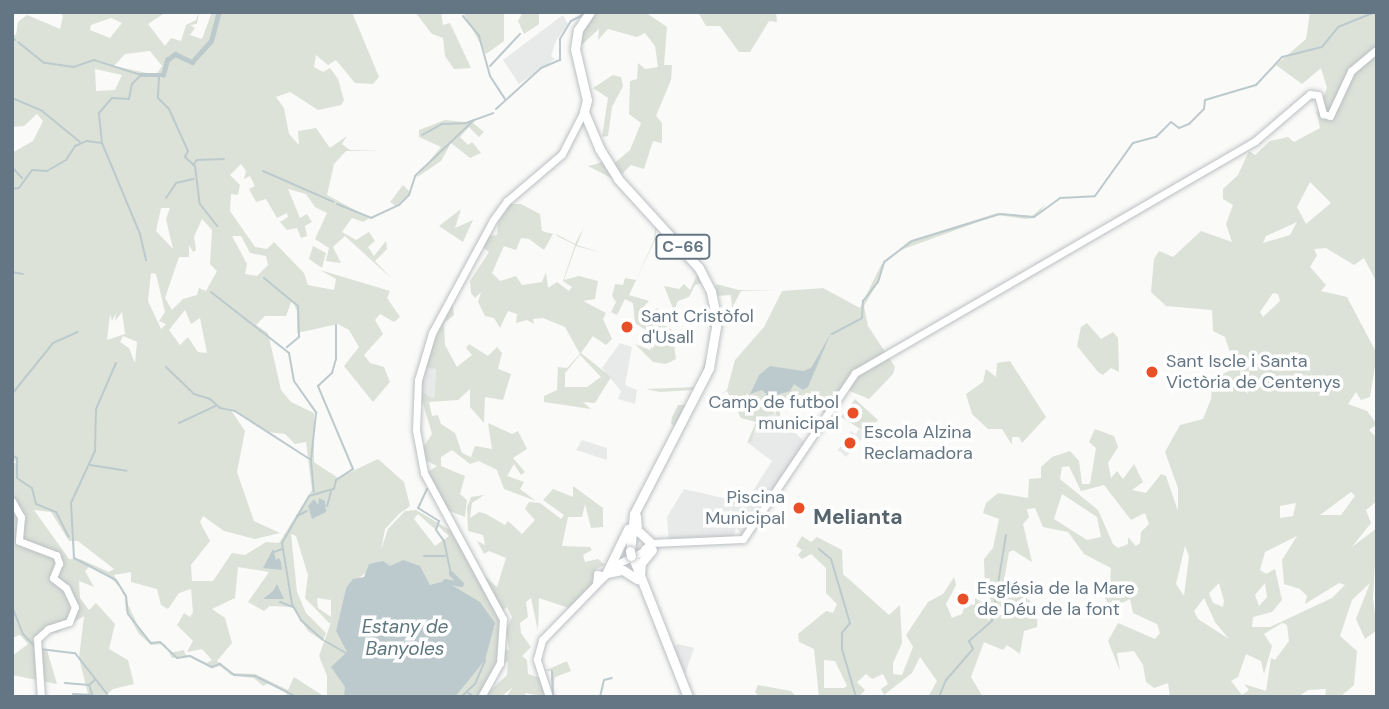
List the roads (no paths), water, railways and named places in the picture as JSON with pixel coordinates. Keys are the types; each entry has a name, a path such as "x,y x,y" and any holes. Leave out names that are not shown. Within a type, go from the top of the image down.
{"highway":[{"name":"C-66","path":"590,12 578,30 575,49 597,139 609,164 698,264 712,289 719,321 710,368 636,511 631,553"},
{"name":"C-66","path":"588,110 611,170 697,265 716,311 711,363 643,493 631,524 631,553 688,697"},
{"path":"603,576 643,493"},
{"path":"636,511 637,530 651,547 640,566 642,585"},
{"path":"603,576 626,570 642,585"}],"main road":[{"path":"548,697 537,660 539,647 603,576 651,547 744,538 857,375 1255,141 1310,94 1319,97 1328,115 1351,71 1377,49"},
{"path":"481,697 499,666 504,625 498,606 436,500 420,457 416,395 432,334 496,214 562,154 588,110"},
{"path":"12,501 21,517 19,541 56,555 59,563 52,578 66,588 75,607 69,622 48,629 37,639 41,697"}],"water":[{"path":"831,333 808,387 803,390 794,384 790,391 769,397 762,390 750,394 759,375 770,366 803,371 811,368"},
{"path":"319,498 325,501 326,512 312,519 308,506 314,499 318,505"},
{"path":"273,549 276,560 279,558 281,562 282,570 263,568"},
{"name":"Estany de Banyoles","path":"403,560 420,566 430,585 445,581 480,602 495,623 485,660 455,697 344,697 345,687 331,667 347,652 336,631 346,588 353,579 364,577 369,564 383,561 390,566"},
{"path":"277,584 284,599 263,599 273,591"}],"waterway":[{"path":"141,75 163,75 167,60 175,54 192,62 211,41 219,12"},
{"path":"832,334 862,318 863,301 878,282 884,262 912,241 1000,214 1034,217 1060,198 1095,196 1133,143 1156,137 1171,122 1179,128 1189,124 1204,109 1205,100 1256,85 1282,57 1322,47 1338,27 1375,12"},
{"path":"496,109 541,68 560,60 560,39 571,21 585,14"},
{"path":"463,16 479,36 490,76 505,99"},
{"path":"490,66 520,34"},
{"path":"12,36 15,40"},
{"path":"12,189 19,188 32,170 47,171 66,160 75,146 87,141 102,143 99,113 112,98 129,99 132,84 141,75 94,60 74,67 44,63 18,42"},
{"path":"159,77 158,98 169,109 188,151 185,157 195,166 200,204 217,226"},
{"path":"12,98 42,111 80,142"},
{"path":"422,135 442,124 466,123 493,113"},
{"path":"337,204 371,218 399,205 409,195 415,176 474,120"},
{"path":"102,143 140,234 146,260"},
{"path":"193,165 197,160 224,159"},
{"path":"12,167 22,178"},
{"path":"263,171 334,202"},
{"path":"166,198 176,183 194,179"},
{"path":"12,272 23,274"},
{"path":"264,278 298,306 299,337 287,347"},
{"path":"211,292 289,353 294,381 316,413 311,460"},
{"path":"323,640 301,620 292,604 282,543 309,496 334,489 336,480 353,469 318,386 332,373 336,359 336,325"},
{"path":"12,394 53,343 78,332"},
{"path":"116,363 96,409 95,451 71,503 74,558 116,580 126,596 128,614 151,643 160,642 177,658 190,656 212,667 220,664 234,675 255,676 297,697"},
{"path":"166,367 194,394 210,399 220,408 235,411 311,460 314,492"},
{"path":"179,423 215,406"},
{"path":"12,455 17,458 17,477"},
{"path":"90,465 127,471"},
{"path":"17,478 32,488 36,504 56,512 69,537"},
{"path":"427,489 418,508 439,521 436,530 444,541 451,574"},
{"path":"327,506 331,492"},
{"path":"297,516 307,511"},
{"path":"939,697 946,680 973,649 969,641 992,621 1006,535"},
{"path":"274,552 282,549"},
{"path":"819,549 831,559 850,623 842,633 842,649 856,697"},
{"path":"424,556 445,556"},
{"path":"445,581 461,584 451,574"},
{"path":"280,602 293,607"},
{"path":"12,606 23,634 35,647"},
{"path":"325,641 346,653"},
{"path":"40,649 75,653 107,694"},
{"path":"461,697 475,684 485,660"},
{"path":"552,671 553,697"},
{"path":"600,697 604,680 612,678"},
{"path":"93,697 89,685 95,680"},
{"path":"65,683 89,685"},
{"path":"468,693 472,695"},
{"path":"73,694 92,695"}],"place":[{"name":"Sant Cristòfol d'Usall","path":"627,327"},
{"name":"Sant Iscle i Santa Victòria de Centenys","path":"1152,372"},
{"name":"Camp de futbol municipal","path":"853,413"},
{"name":"Escola Alzina Reclamadora","path":"850,443"},
{"name":"Piscina Municipal","path":"799,508"},
{"name":"Església de la Mare de Déu de la font","path":"963,599"}],"district":[{"name":"Melianta","path":"858,517"}]}
